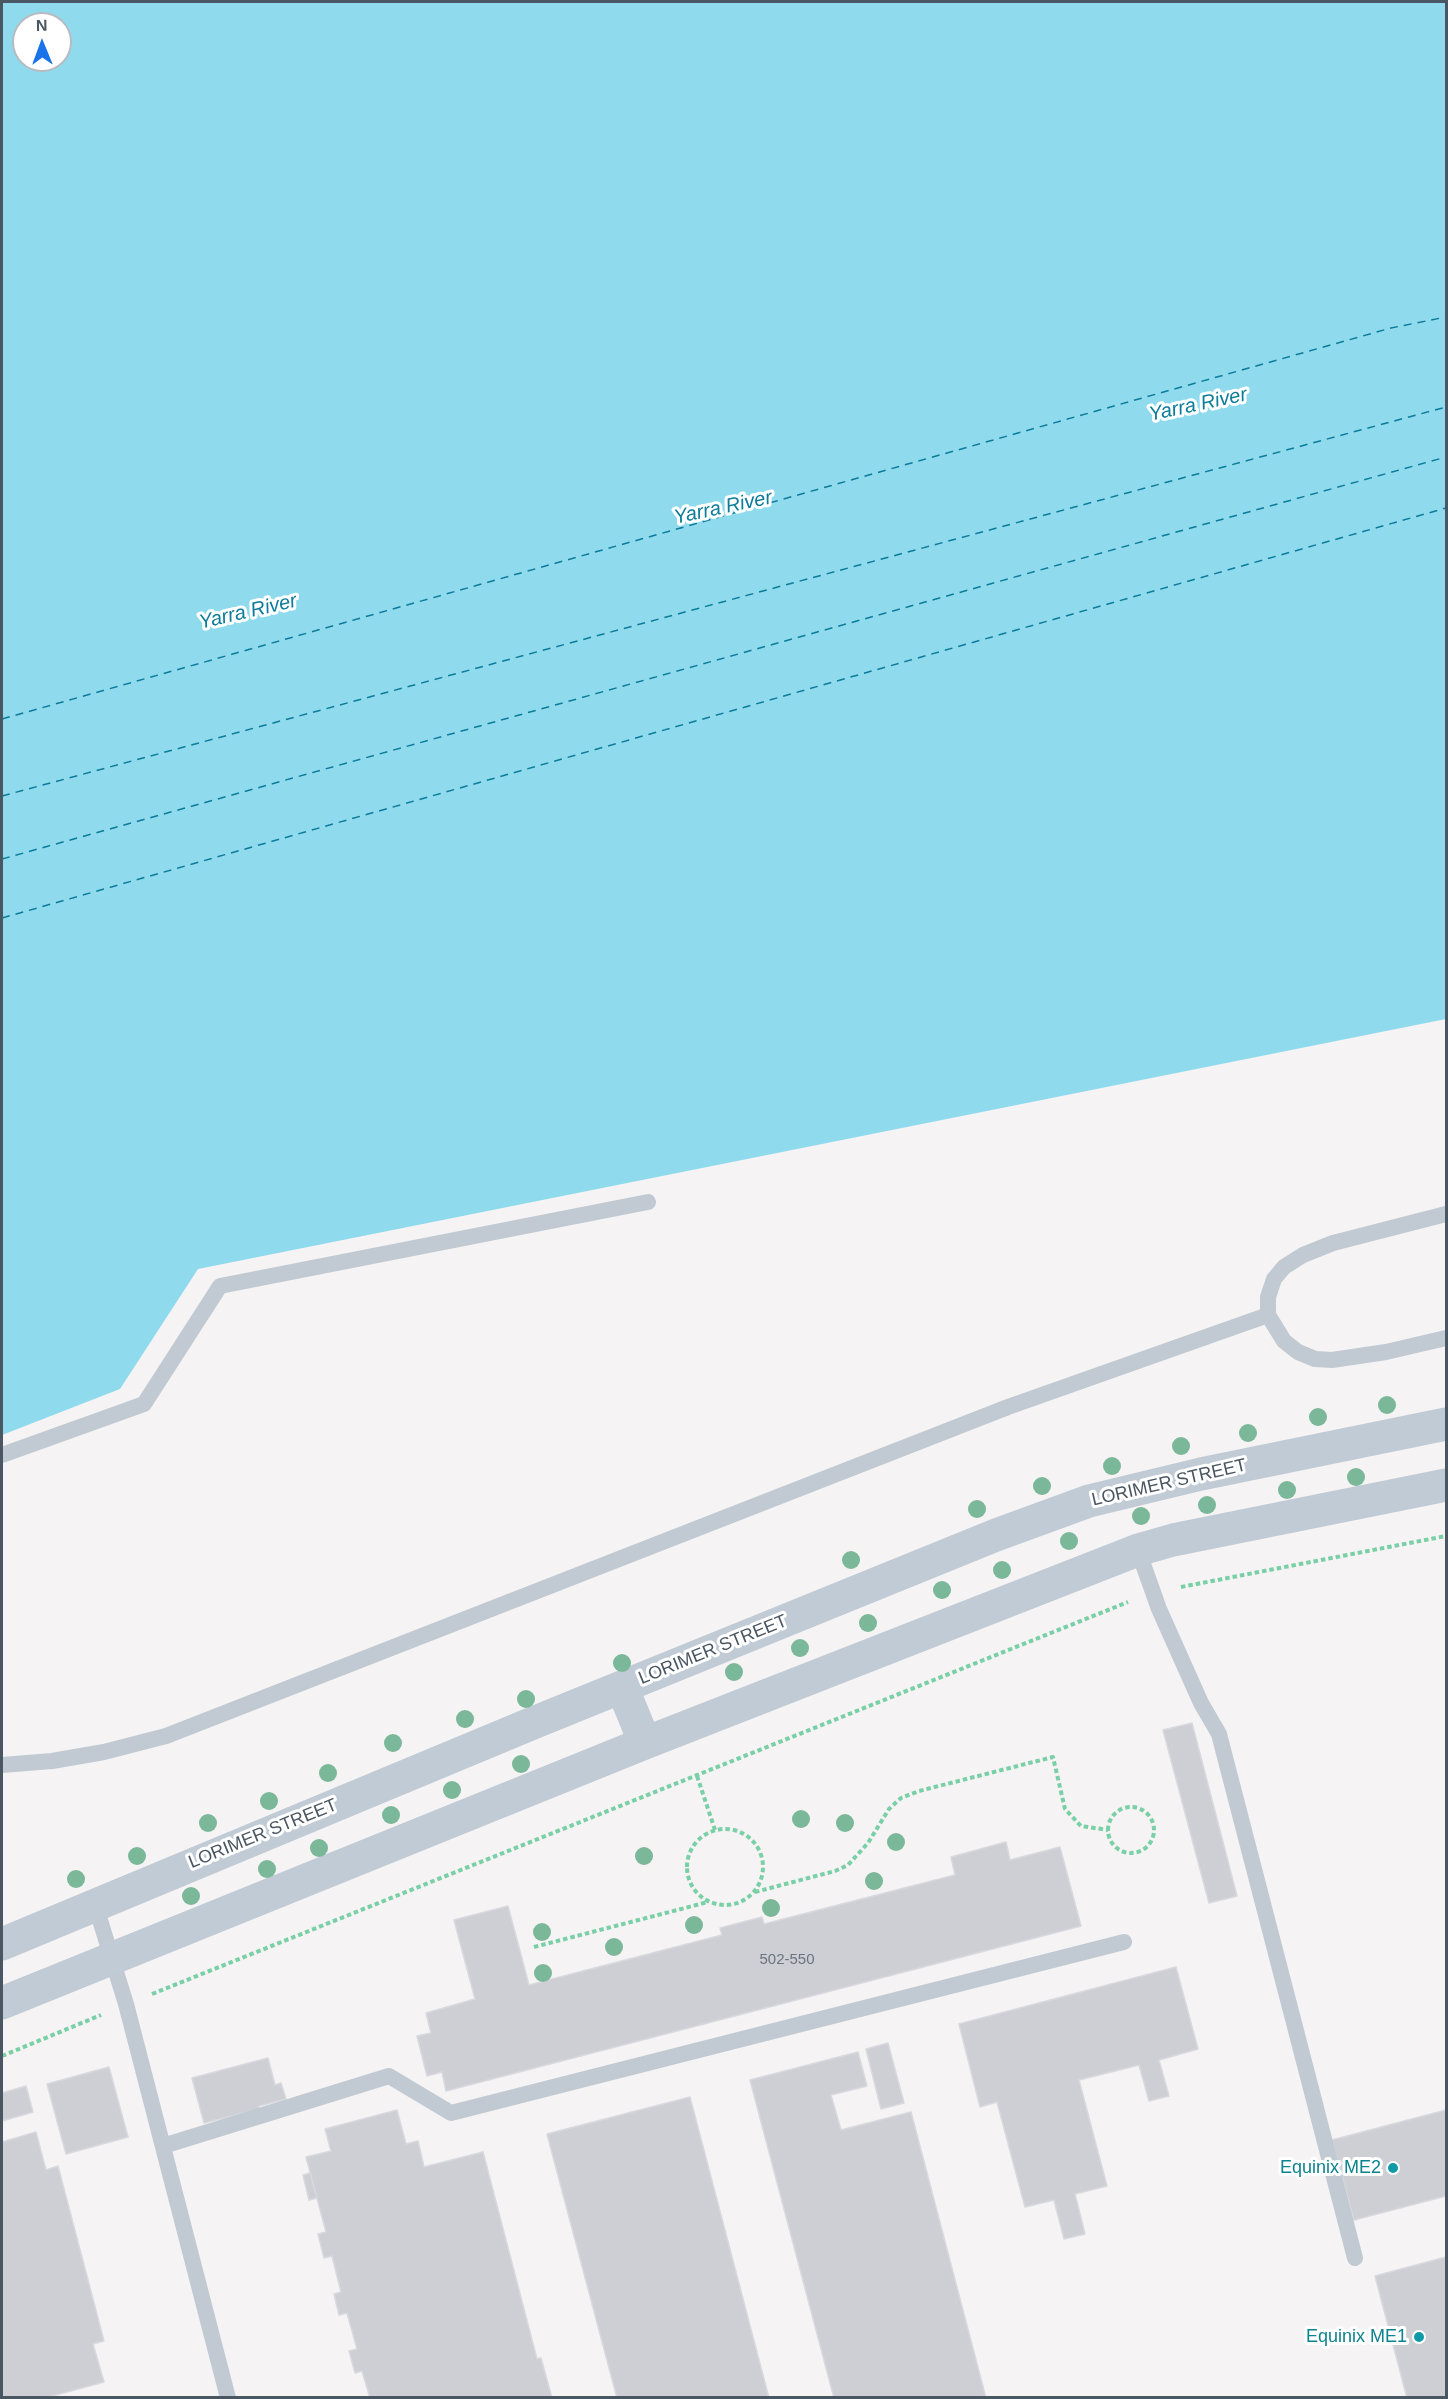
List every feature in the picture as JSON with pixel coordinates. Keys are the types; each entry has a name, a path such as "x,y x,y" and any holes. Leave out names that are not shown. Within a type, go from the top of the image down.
{"main road":[{"name":"LORIMER STREET","path":"2,1944 622,1687 996,1535 1089,1501 1201,1474 1446,1424"},
{"path":"2,2003 645,1743 1138,1550 1184,1538 1446,1485"},
{"path":"622,1687 645,1743"}],"lane":[{"path":"2,1455 144,1404 220,1286 648,1202"},
{"path":"1446,1214 1333,1243 1303,1255 1284,1268 1274,1279 1268,1297 1268,1315 1284,1341 1298,1352 1315,1359 1332,1360 1386,1352 1446,1338"},
{"path":"2,1765 52,1761 94,1754 166,1736 1008,1407 1268,1315"},
{"path":"1138,1550 1153,1593 1200,1702 1219,1734 1355,2258"},
{"path":"95,1904 126,2004 228,2397"},
{"path":"164,2146 389,2076 451,2114 1124,1942"}],"path":[{"path":"2,2056 126,2004 1153,1593 1446,1536"},
{"path":"755,1892 764,1869 763,1857 758,1846 750,1837 727,1828 703,1835 693,1845 688,1857 687,1870 690,1883 708,1902 721,1905 735,1904 746,1900 755,1892 835,1871 848,1865 863,1849 889,1809 901,1798 920,1791 1053,1757 1065,1809 1082,1826 1108,1830"},
{"path":"697,1776 715,1830"},
{"path":"1132,1807 1146,1812 1154,1824 1149,1845 1135,1852 1127,1853 1114,1845 1108,1830 1113,1816 1125,1808 1132,1807"},
{"path":"534,1947 708,1902"}],"water":[{"name":"Yarra River","path":"2,2 1446,2 1446,1019 198,1269 120,1389 2,1435"}],"building":[{"path":"1192,1723 1237,1896 1209,1903 1163,1730"},
{"path":"1006,1842 1010,1860 1060,1847 1081,1926 446,2091 442,2072 427,2076 417,2036 431,2033 426,2013 475,1999 454,1920 508,1906 529,1985 722,1935 720,1928 762,1917 764,1924 955,1875 951,1857"},
{"path":"1176,1967 1198,2049 1159,2060 1169,2096 1149,2101 1139,2065 1079,2080 1107,2186 1075,2194 1085,2234 1064,2239 1054,2200 1025,2207 997,2102 980,2107 959,2024"},
{"path":"888,2043 904,2103 881,2109 866,2049"},
{"path":"858,2052 867,2086 831,2095 841,2130 911,2112 986,2398 834,2398 750,2080"},
{"path":"268,2058 275,2085 281,2083 286,2099 259,2106 259,2109 204,2123 192,2078"},
{"path":"109,2067 128,2137 66,2154 47,2084"},
{"path":"26,2086 33,2112 2,2121 2,2093"},
{"path":"690,2097 769,2398 617,2398 547,2134"},
{"path":"397,2110 406,2144 418,2141 424,2167 483,2152 537,2359 541,2358 552,2398 370,2398 362,2371 355,2373 349,2351 357,2349 347,2313 339,2315 334,2294 341,2292 332,2256 324,2258 318,2234 326,2232 306,2157 331,2151 325,2129"},
{"name":"Equinix ME2","path":"1446,2110 1446,2196 1354,2220 1332,2140"},
{"path":"36,2132 46,2170 58,2166 104,2341 93,2344 104,2382 45,2398 2,2398 2,2142"},
{"path":"310,2173 317,2198 309,2200 303,2175"},
{"name":"Equinix ME1","path":"1446,2257 1446,2398 1407,2398 1375,2276"}],"ferry route":[{"path":"2,719 1391,328 1446,317"},
{"path":"2,796 1446,407"},
{"path":"2,859 1446,457"},
{"path":"2,918 1446,508"}],"place":[{"name":"Equinix ME2","path":"1393,2168"},
{"name":"Equinix ME1","path":"1419,2337"}]}
